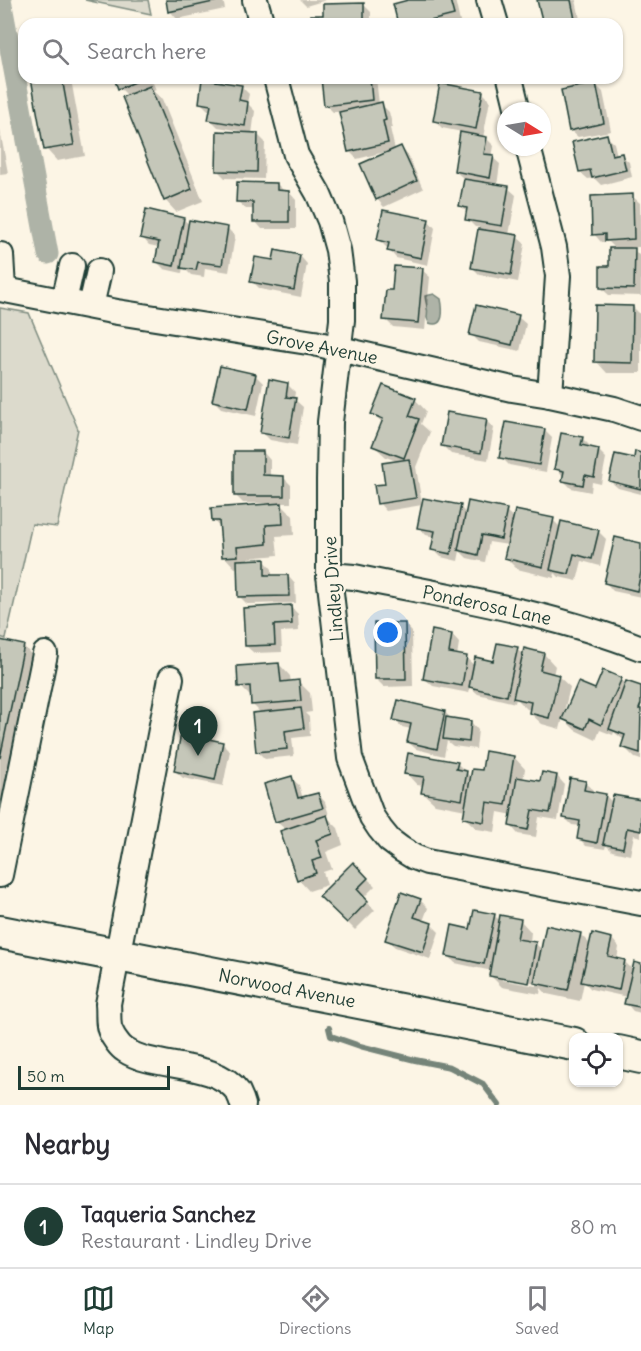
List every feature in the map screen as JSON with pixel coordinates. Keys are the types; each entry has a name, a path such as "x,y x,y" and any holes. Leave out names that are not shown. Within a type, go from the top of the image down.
{"main road":[{"name":"Norwood Avenue","path":"0,932 569,1043"},
{"path":"623,1053 641,1057"}],"street":[{"path":"255,0 260,18"},
{"path":"489,0 494,18"},
{"name":"Lindley Drive","path":"278,84 296,155 318,193 330,221 338,250 342,281 342,320 330,422 329,576 350,758 372,817 389,840 407,853 427,862 641,903"},
{"path":"511,84 516,102"},
{"path":"530,156 554,247 558,276 550,395"},
{"path":"1,255 1,289"},
{"path":"64,301 72,266"},
{"path":"91,306 99,271"},
{"name":"Grove Avenue","path":"1,289 339,348 512,389 550,395 641,418"},
{"name":"Ponderosa Lane","path":"329,576 354,577 550,618 605,634 641,648"},
{"path":"0,875 45,654"},
{"path":"171,678 108,1004 110,1030 123,1050 143,1058 203,1071 218,1077 238,1092 243,1105"}],"shaded area":[{"path":"85,0 148,0 151,14"},
{"path":"434,294 441,299 442,317 438,323 434,324 429,323 427,318 428,309 425,296"},
{"path":"0,308 29,313 78,429 57,527 32,524 6,639 0,637"}],"building":[{"path":"166,0 218,0 218,1 168,12"},
{"path":"408,0 450,0 454,15 442,18 396,18 393,4"},
{"path":"537,0 571,0 575,18 542,18"},
{"path":"364,3 364,18 311,18 311,15 323,15 323,4"},
{"path":"32,84 63,84 74,145 44,150"},
{"path":"116,84 130,84 118,89"},
{"path":"201,84 242,85 239,100 248,102 245,126 208,120 211,105 199,103"},
{"path":"322,84 371,84 372,100 324,106"},
{"path":"440,84 483,91 476,129 433,121"},
{"path":"596,84 604,123 569,131 561,90"},
{"path":"150,86 192,189 164,201 122,97"},
{"path":"382,102 388,143 348,152 339,112"},
{"path":"217,131 258,133 257,172 216,171"},
{"path":"460,132 487,137 484,154 494,155 490,178 454,171"},
{"path":"607,134 612,155 622,153 626,170 592,178 590,170 579,172 572,142"},
{"path":"401,146 417,181 376,200 360,164"},
{"path":"464,179 509,186 502,226 465,220 467,208 459,206"},
{"path":"237,182 277,183 277,190 289,191 289,222 253,222 253,202 236,202"},
{"path":"633,194 634,239 605,241 605,234 592,235 591,196"},
{"path":"146,209 184,218 174,266 155,262 159,242 140,238"},
{"path":"383,210 429,219 421,258 387,251 389,243 377,240"},
{"path":"189,220 228,227 222,265 198,262 196,270 181,268"},
{"path":"478,229 518,235 511,275 471,268"},
{"path":"609,248 635,248 634,289 600,288 600,266 609,266"},
{"path":"275,250 300,255 294,290 250,282 255,257 273,260"},
{"path":"394,266 423,268 418,323 383,320 386,290 392,290"},
{"path":"476,305 519,315 512,345 469,335"},
{"path":"595,305 633,306 632,363 594,362"},
{"path":"220,366 256,374 248,409 212,401"},
{"path":"269,379 288,383 286,397 296,398 289,438 260,433"},
{"path":"383,385 416,398 409,416 419,419 404,458 372,446 383,419 371,414"},
{"path":"447,412 487,419 481,453 441,446"},
{"path":"506,422 545,429 539,465 499,458"},
{"path":"561,433 583,437 581,445 599,449 594,477 585,475 583,485 562,481 564,471 554,469"},
{"path":"234,451 263,451 263,475 284,476 284,496 234,496"},
{"path":"635,451 641,453 641,489 609,481 615,454 634,458"},
{"path":"409,459 416,498 377,504 374,485 385,484 382,463"},
{"path":"423,498 461,505 451,554 431,550 435,531 417,528"},
{"path":"468,501 507,509 501,539 482,535 478,555 458,550"},
{"path":"282,503 283,524 266,525 267,544 237,547 238,556 222,557 219,521 212,521 211,508"},
{"path":"515,510 554,518 543,567 504,558"},
{"path":"561,521 599,530 592,559 574,554 569,574 550,570"},
{"path":"615,537 641,543 641,572 637,591 604,583"},
{"path":"265,559 265,575 288,575 289,596 238,597 237,560"},
{"path":"291,605 292,624 274,625 275,645 245,646 243,608"},
{"path":"374,623 405,623 406,679 375,679"},
{"path":"432,630 452,634 449,653 467,656 462,686 423,679"},
{"path":"0,640 24,645 0,758"},
{"path":"497,643 518,647 507,696 469,687 475,657 493,661"},
{"path":"524,648 544,653 540,670 559,675 549,718 529,713 531,702 513,698"},
{"path":"279,663 281,682 299,680 301,701 251,705 250,686 238,687 237,666"},
{"path":"603,670 622,678 601,725 589,719 585,729 562,719 578,682 595,689"},
{"path":"626,681 641,686 640,753 621,747 625,735 609,729"},
{"path":"398,700 445,711 437,749 407,742 411,724 393,720"},
{"path":"301,708 304,728 285,731 287,749 256,752 252,713"},
{"path":"446,717 471,721 469,742 443,739"},
{"path":"181,733 223,742 215,780 174,771"},
{"path":"485,751 514,756 506,805 487,802 484,822 463,818 472,769 482,770"},
{"path":"408,753 458,762 456,769 467,771 462,800 421,793 424,777 404,774"},
{"path":"542,772 557,775 550,813 532,810 528,830 509,826 517,777 540,781"},
{"path":"292,776 298,798 318,793 323,808 275,822 264,784"},
{"path":"570,778 586,781 584,790 606,794 597,843 577,839 580,821 563,818"},
{"path":"613,795 641,800 641,831 627,828 623,848 603,844"},
{"path":"327,815 333,834 316,840 322,858 312,861 316,873 297,880 280,831"},
{"path":"353,862 368,878 357,889 368,901 347,923 319,896"},
{"path":"401,892 421,899 414,917 432,923 423,952 385,940"},
{"path":"474,910 495,914 484,964 446,956 452,925 470,929"},
{"path":"500,915 521,919 517,939 536,942 529,983 489,976"},
{"path":"546,925 581,933 568,990 534,983"},
{"path":"592,933 612,938 608,956 625,960 619,990 581,982"},
{"path":"634,962 641,964 640,1007 624,1004"}],"waterway":[{"path":"1,0 48,254"},
{"path":"329,1028 331,1036 360,1046 450,1067 483,1084 499,1105"}],"place":[{"name":"Taqueria Sanchez","path":"198,756"}]}
